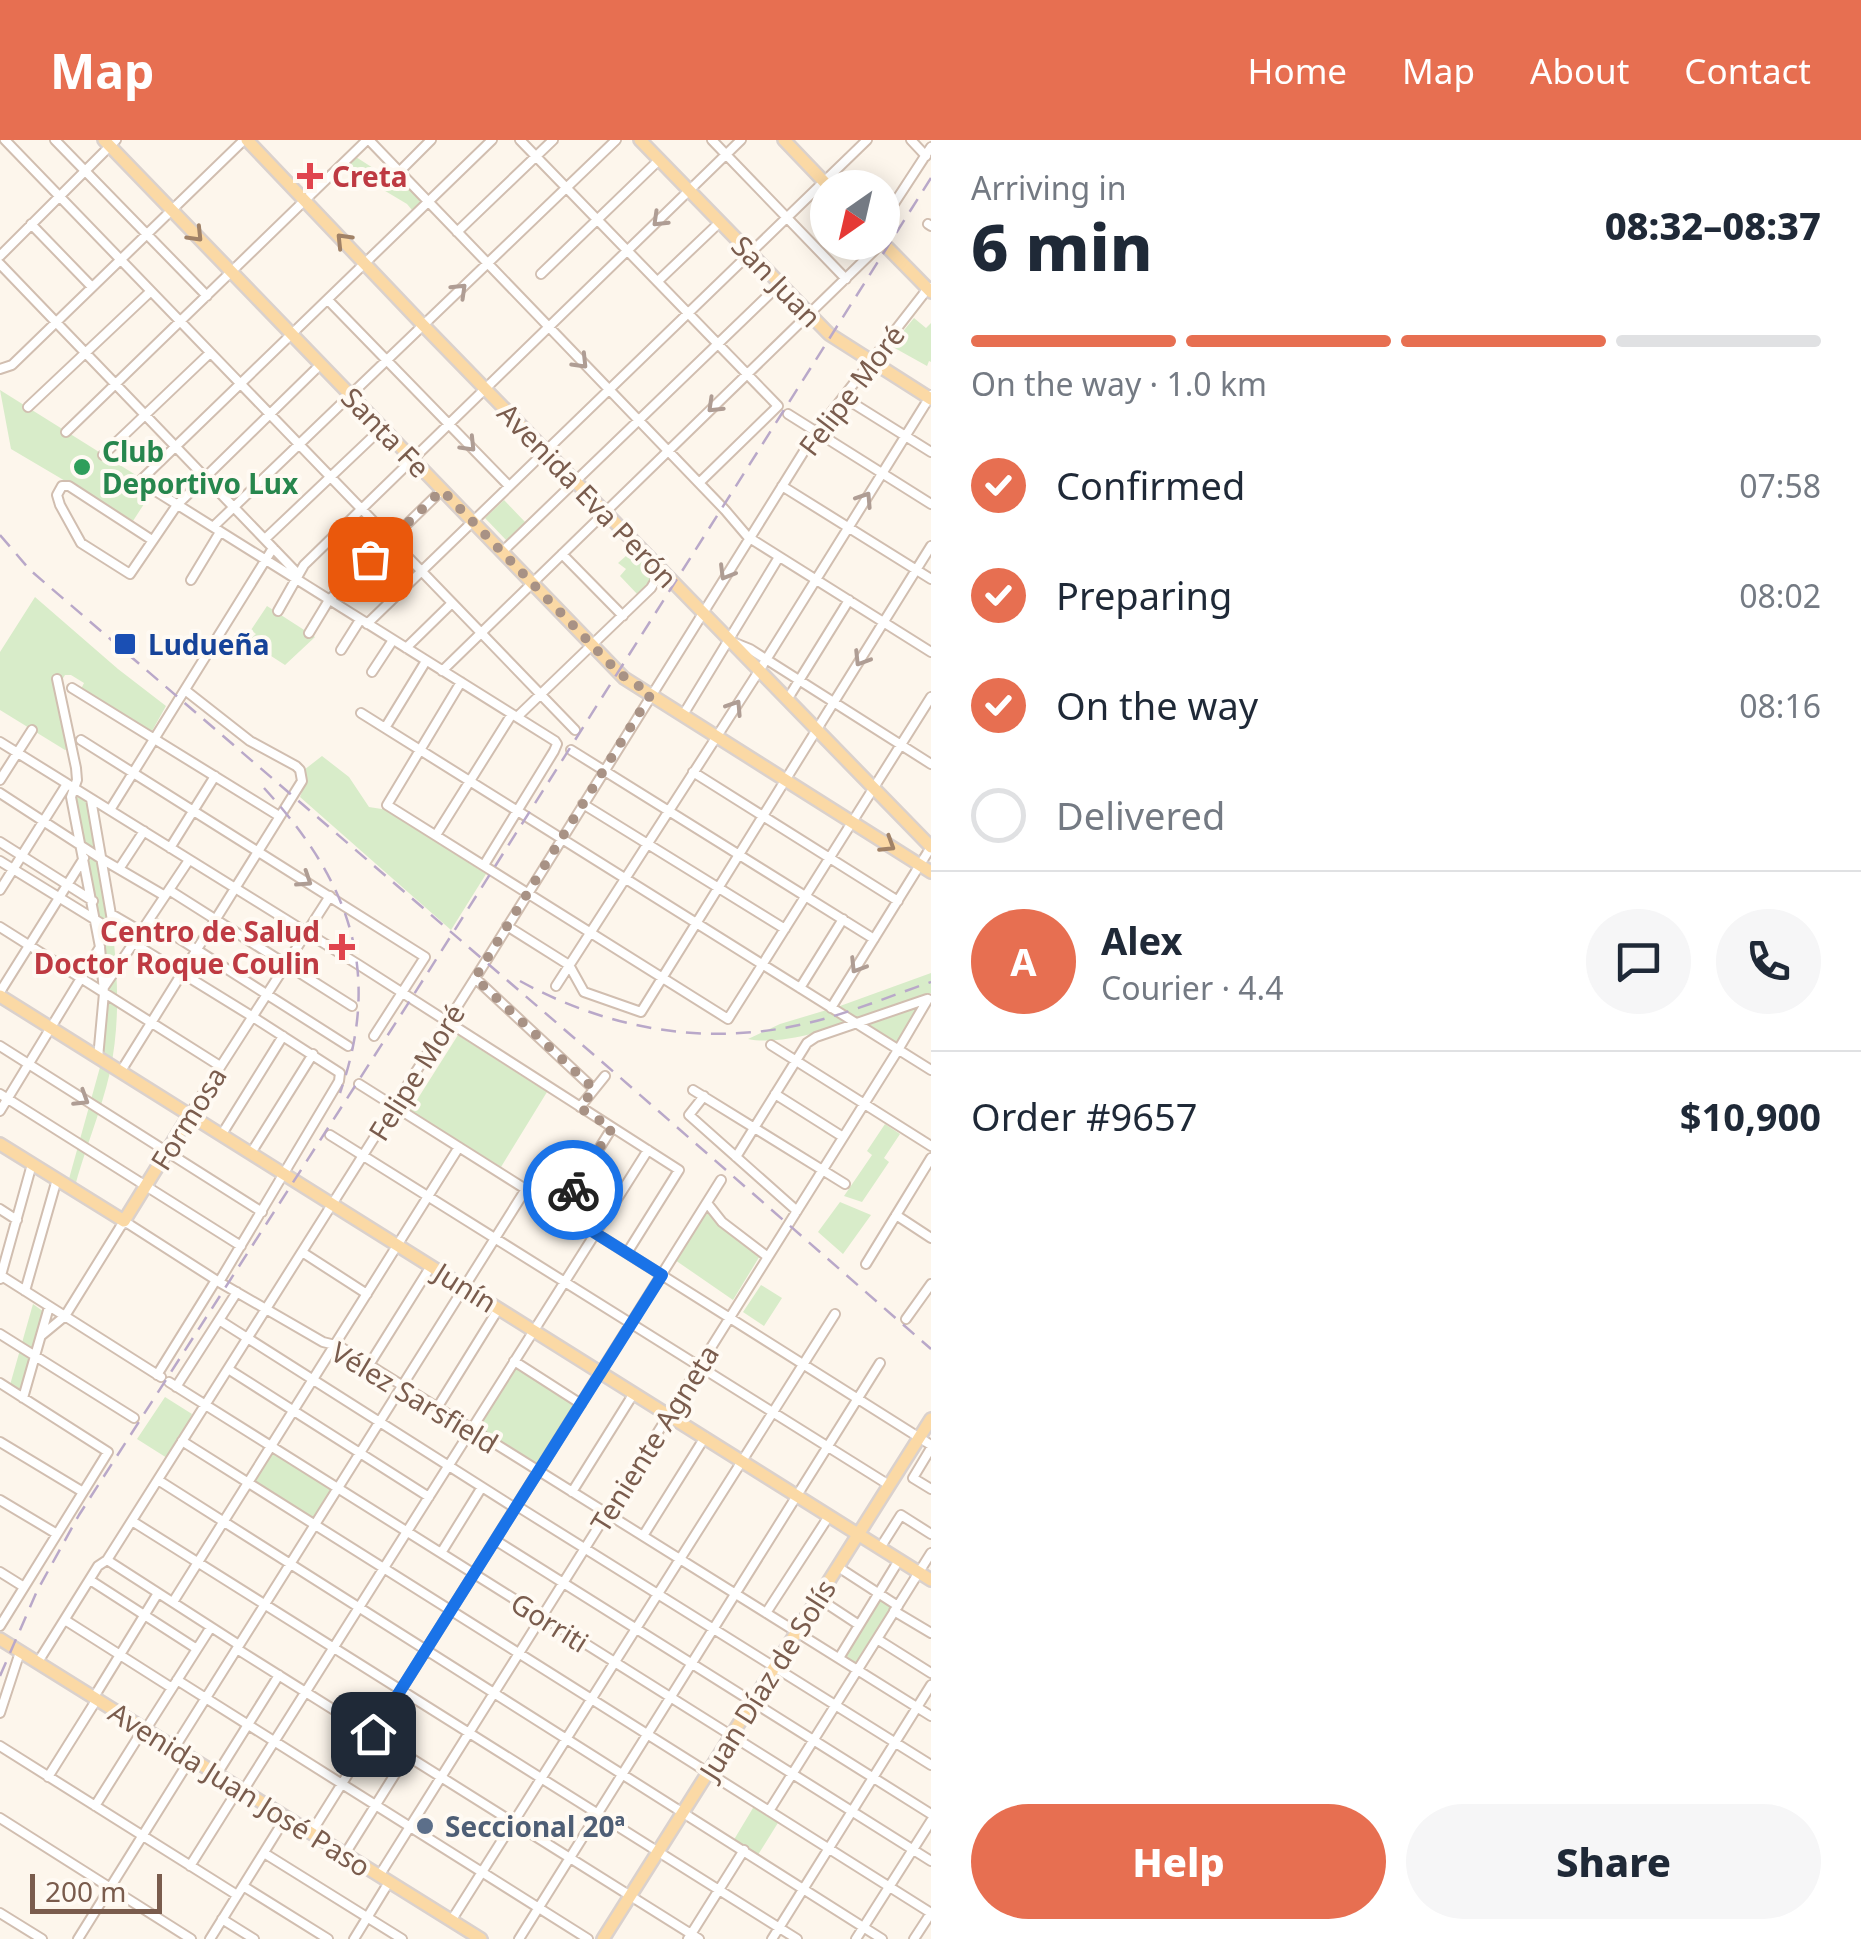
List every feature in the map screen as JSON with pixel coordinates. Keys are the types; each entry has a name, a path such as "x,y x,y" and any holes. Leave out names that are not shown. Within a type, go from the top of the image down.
{"main road":[{"name":"Avenida Eva Perón","path":"246,140 931,847"},
{"name":"San Juan","path":"640,140 829,334 930,397"},
{"path":"784,140 813,170"},
{"name":"Santa Fe","path":"110,142 624,678 926,868"},
{"path":"900,259 930,288"},
{"name":"Junín","path":"0,994 931,1580"},
{"name":"Formosa","path":"124,1222 190,1114"},
{"name":"Vélez Sarsfield","path":"0,1144 124,1222"},
{"name":"Juan Díaz de Solís","path":"603,1939 889,1485 927,1443 931,1419"},
{"name":"Avenida Juan José Paso","path":"0,1639 481,1939"}],"street":[{"path":"5,140 575,730"},
{"path":"56,140 207,296"},
{"path":"0,369 12,365 246,140"},
{"path":"66,432 368,140 748,537 931,652"},
{"path":"399,172 431,140"},
{"path":"142,479 492,140"},
{"path":"520,140 778,406 699,483"},
{"path":"457,232 553,140"},
{"path":"191,580 216,530 234,507 616,140"},
{"path":"712,140 846,279"},
{"path":"278,612 304,565 740,140"},
{"path":"794,150 804,140"},
{"path":"839,170 866,140"},
{"path":"900,194 928,151 911,140"},
{"path":"0,256 110,142"},
{"path":"541,274 660,160"},
{"path":"341,650 364,622 810,198"},
{"path":"658,281 720,222"},
{"path":"31,224 92,286"},
{"path":"442,670 865,260"},
{"path":"0,264 298,577"},
{"path":"502,552 780,284"},
{"name":"Felipe Moré","path":"38,1662 248,1338 816,432 930,288"},
{"path":"28,407 151,291"},
{"path":"328,300 509,486"},
{"path":"103,455 210,353"},
{"path":"152,540 69,486 62,486 57,495 81,544 130,574 177,505 321,364"},
{"path":"843,397 931,452"},
{"path":"556,986 930,397"},
{"path":"788,414 931,504"},
{"path":"265,540 382,428"},
{"path":"782,486 931,580"},
{"path":"154,490 555,741 554,751 484,865"},
{"path":"310,634 329,600 442,490"},
{"path":"508,926 569,966 584,992 641,1012 931,546"},
{"path":"110,810 273,548"},
{"path":"562,554 623,616"},
{"path":"683,715 780,557"},
{"path":"436,835 514,716 652,588 661,571"},
{"path":"787,700 849,600"},
{"path":"406,648 452,603"},
{"path":"372,672 392,640"},
{"path":"728,640 766,659 931,764"},
{"path":"385,728 426,660"},
{"path":"0,890 44,820 78,780 56,679"},
{"path":"460,682 387,805 728,1019 931,697"},
{"path":"72,688 279,816"},
{"path":"121,1071 302,781 296,766 250,740 185,690"},
{"path":"361,713 931,1070"},
{"path":"0,780 32,730"},
{"path":"81,740 425,957 374,1036"},
{"path":"0,742 679,1170 627,1253"},
{"path":"571,750 874,939"},
{"path":"693,772 898,900"},
{"path":"170,848 215,776"},
{"path":"71,786 100,947 104,990 98,1058"},
{"path":"0,793 120,870 216,919 352,1006"},
{"path":"90,798 114,932"},
{"path":"583,804 785,929"},
{"path":"120,870 144,831"},
{"path":"0,842 92,901"},
{"path":"832,1008 898,900 926,868 931,847"},
{"path":"0,994 84,858"},
{"path":"0,860 340,1074 285,1174 218,1281 166,1380"},
{"path":"104,990 189,860"},
{"name":"Formosa","path":"190,1114 330,896"},
{"path":"110,914 142,932"},
{"path":"150,920 348,1046"},
{"path":"800,988 843,920"},
{"path":"0,927 220,1066"},
{"path":"0,1111 4,1096 100,947"},
{"path":"475,978 594,1089"},
{"path":"736,1157 807,1043 929,998"},
{"name":"Teniente Agneta","path":"354,1939 410,1827 929,998"},
{"path":"222,1134 283,1036"},
{"path":"771,1045 931,1146"},
{"path":"0,1046 262,1212"},
{"path":"252,1152 312,1054"},
{"path":"580,1108 605,1076"},
{"path":"359,1084 927,1443 913,1478 931,1489"},
{"path":"693,1090 845,1184"},
{"path":"774,1094 843,1137"},
{"path":"4,1096 241,1246"},
{"path":"704,1096 689,1115 796,1211"},
{"path":"560,1211 612,1128"},
{"path":"330,1134 889,1485"},
{"path":"172,1602 459,1147"},
{"path":"190,1866 306,1692 648,1150"},
{"path":"866,1264 931,1158"},
{"path":"0,1277 32,1164"},
{"path":"25,1291 57,1180"},
{"path":"311,1833 721,1180"},
{"path":"175,1747 526,1190"},
{"path":"707,1202 722,1222 768,1257"},
{"path":"0,1209 17,1220"},
{"path":"896,1216 931,1238"},
{"name":"Formosa","path":"42,1335 65,1316 124,1222"},
{"name":"Vélez Sarsfield","path":"124,1222 218,1281 402,1386 931,1716"},
{"path":"302,1252 367,1294"},
{"path":"369,1366 431,1266"},
{"name":"Gorriti","path":"0,1277 931,1861"},
{"path":"906,1319 931,1284"},
{"path":"166,1380 219,1320 237,1292"},
{"path":"23,1398 49,1307"},
{"path":"437,1408 499,1308"},
{"path":"451,1920 835,1314"},
{"path":"219,1320 931,1765"},
{"path":"0,1334 134,1418"},
{"path":"514,1362 581,1404"},
{"path":"520,1939 880,1363"},
{"path":"228,1369 429,1497"},
{"path":"0,1383 108,1452 0,1626"},
{"path":"572,1492 634,1393"},
{"path":"643,1536 705,1437"},
{"path":"182,1441 931,1913 914,1939"},
{"path":"0,1442 83,1492"},
{"path":"158,1480 882,1939"},
{"path":"441,1553 482,1487"},
{"path":"0,1500 57,1534"},
{"path":"880,1548 901,1515 931,1534"},
{"path":"766,1613 830,1516"},
{"path":"132,1521 797,1939"},
{"path":"495,1540 931,1817 856,1939"},
{"path":"769,1811 931,1552"},
{"path":"107,1560 279,1675 692,1937 744,1850"},
{"path":"839,1658 900,1560"},
{"path":"838,1567 931,1633"},
{"path":"0,1572 24,1587"},
{"path":"90,1580 197,1649"},
{"path":"48,1777 158,1592"},
{"path":"818,1598 859,1625"},
{"path":"65,1620 120,1654 206,1698 588,1939"},
{"path":"95,1806 211,1627"},
{"path":"877,1639 931,1674"},
{"path":"0,1713 20,1652"},
{"path":"217,1774 279,1675"},
{"path":"772,1939 931,1685"},
{"path":"0,1746 237,1895"},
{"path":"345,1854 407,1756"},
{"path":"78,1939 191,1758"},
{"path":"0,1818 191,1939"},
{"path":"210,1939 286,1818"},
{"path":"264,1852 402,1939"},
{"path":"243,1886 328,1939"},
{"path":"0,1913 42,1939"},
{"path":"222,1919 254,1939"}],"green space":[{"path":"356,157 407,187 422,202 412,210 345,167"},
{"path":"914,318 926,328 931,323 931,362 927,366 891,346"},
{"name":"Club Deportivo Lux","path":"0,390 155,487 133,521 11,449"},
{"path":"504,500 526,523 507,541 485,518"},
{"path":"635,548 657,571 639,596 620,576 626,569 618,563"},
{"path":"35,597 166,706 152,731 81,689 84,683 71,675 65,675 60,683 73,748 65,750 0,710 0,652"},
{"path":"267,606 315,637 285,665 248,641 256,634 251,630"},
{"path":"322,756 349,777 369,807 388,810 486,874 451,930 300,797 307,778 304,770"},
{"path":"75,788 90,797 113,934 117,1003 110,1072 74,1190 67,1186 102,1060 104,993 71,797"},
{"path":"931,973 931,993 865,1017 790,1038 748,1039 780,1024"},
{"path":"921,1003 898,1043 868,1025 868,1022"},
{"path":"458,1035 547,1092 501,1167 404,1107 402,1102 405,1098 415,1103"},
{"path":"885,1124 900,1134 884,1158 889,1162 862,1202 844,1196 872,1155 867,1151"},
{"path":"840,1202 871,1215 843,1254 818,1232"},
{"path":"708,1206 761,1254 733,1300 675,1260"},
{"path":"761,1285 782,1298 764,1326 743,1312"},
{"path":"33,1304 44,1312 21,1392 10,1385"},
{"path":"516,1366 576,1403 536,1466 476,1429"},
{"path":"165,1397 192,1414 167,1458 137,1439"},
{"path":"271,1446 338,1488 315,1525 248,1483"},
{"path":"881,1599 893,1609 857,1666 844,1658 845,1653"},
{"path":"756,1803 781,1818 756,1858 732,1843"}],"railway":[{"path":"0,1676 37,1591 79,1515 931,178"},
{"path":"0,535 30,570 931,1349"},
{"path":"264,788 318,858 350,929 357,967 358,1007 353,1048 340,1093"},
{"path":"520,981 589,1012 624,1022 697,1033 771,1030 824,1019 931,982"}],"way so far":[{"path":"370,559 442,490 624,678 651,694 475,978 594,1089 580,1108 612,1128 573,1190"}],"place":[{"name":"Creta","path":"310,176"},
{"name":"Club Deportivo Lux","path":"82,467"},
{"name":"Ludueña","path":"125,644"},
{"name":"Centro de Salud Doctor Roque Coulin","path":"342,947"},
{"name":"Seccional 20ª","path":"425,1826"}],"route":[{"path":"373,1734 662,1275 560,1211 573,1190"}]}
